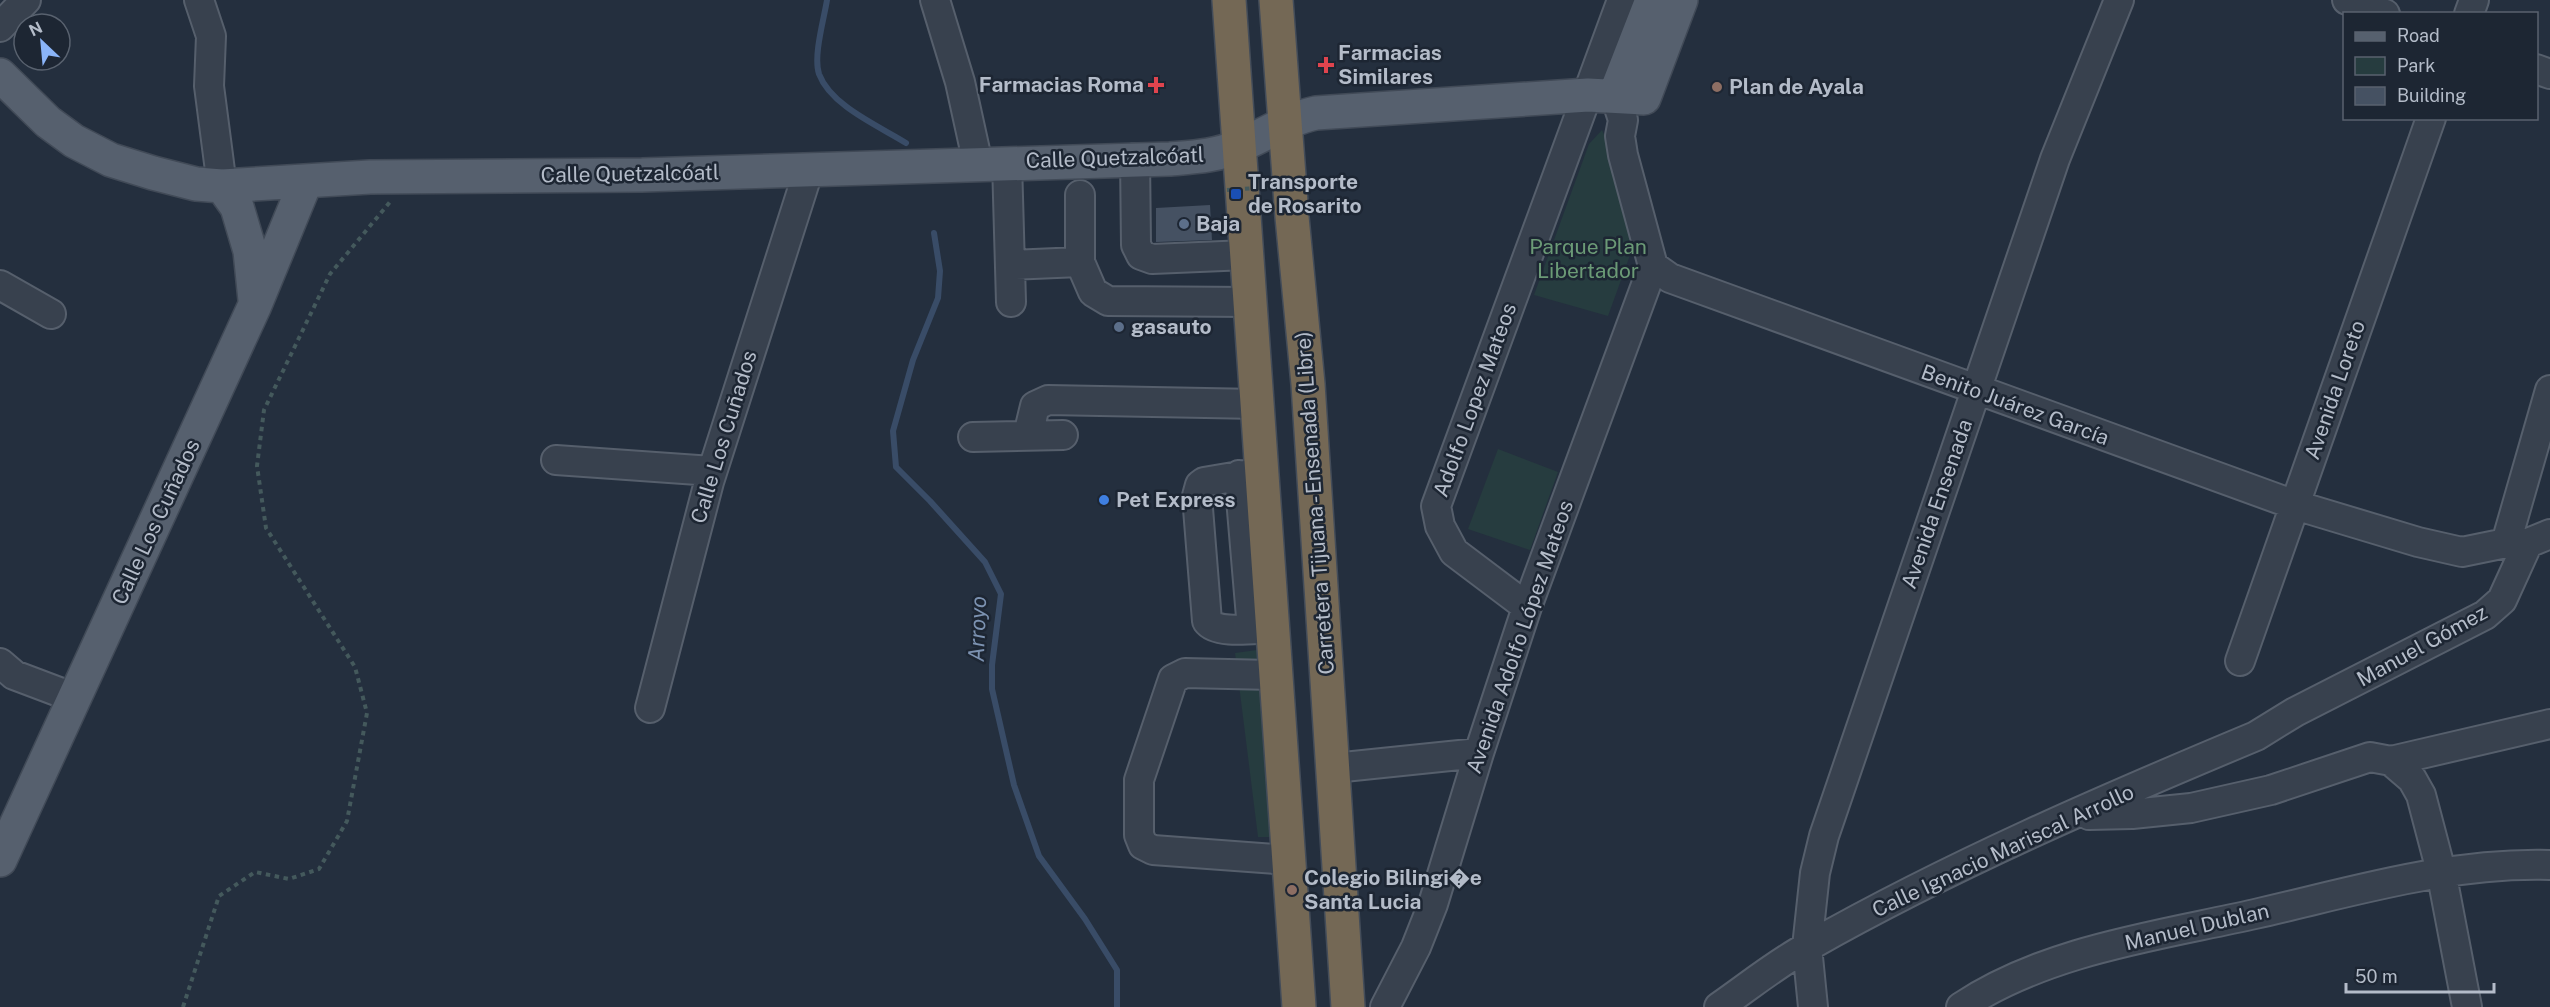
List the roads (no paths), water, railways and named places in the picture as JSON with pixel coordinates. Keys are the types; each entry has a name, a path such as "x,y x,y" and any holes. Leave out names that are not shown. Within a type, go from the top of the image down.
{"highway":[{"path":"1229,0 1258,404 1251,474 1263,628 1276,675 1299,1007"},
{"name":"Carretera Tijuana - Ensenada (Libre)","path":"1276,0 1308,384 1348,1007"}],"main road":[{"path":"1617,102 1652,0"},
{"path":"1617,102 1681,0"},
{"name":"Calle Quetzalcóatl","path":"0,75 48,122 74,141 111,160 174,179 222,186 411,176 642,175 1203,156 1238,147 1286,123"},
{"path":"1286,123 1316,113 1617,102"},
{"name":"Calle Los Cuñados","path":"2,848 75,698 255,305 306,181"},
{"path":"222,186 237,207 250,250 255,305"}],"street":[{"path":"0,27 26,0"},
{"path":"199,0 211,36"},
{"path":"214,0 209,86 222,186"},
{"path":"935,0 960,82 992,163 1010,265 1011,302"},
{"name":"Adolfo Lopez Mateos","path":"1527,607 1454,552 1440,526 1436,506 1617,102 1622,0"},
{"name":"Avenida Ensenada","path":"1813,1007 1807,947 1815,873 1824,836 2055,159 2119,0"},
{"path":"2347,0 2380,12"},
{"path":"1617,102 1623,155 1653,266"},
{"name":"Avenida Loreto","path":"2240,661 2430,120"},
{"path":"1135,158 1136,245 1141,255 1152,259 1247,255"},
{"name":"Calle Los Cuñados","path":"650,708 712,471 809,169"},
{"path":"1080,195 1080,262 1093,292 1108,301 1251,302"},
{"path":"1010,265 1080,262"},
{"name":"Benito Juárez García","path":"1653,266 1671,278 1701,290 2295,505 2418,542 2462,552 2528,540"},
{"name":"Avenida Adolfo López Mateos","path":"1385,1007 1416,947 1433,904 1527,607 1653,266"},
{"path":"0,285 51,314"},
{"name":"Manuel Gómez","path":"2295,712 2485,615 2502,600 2528,540 2550,390"},
{"path":"1028,435 1035,406 1048,400 1258,404"},
{"path":"973,437 1063,435"},
{"path":"556,460 712,471"},
{"path":"1251,474 1204,482 1197,490 1205,616 1215,629 1263,628"},
{"path":"0,663 14,675 75,698"},
{"path":"1276,675 1185,673 1173,679 1139,780 1139,835 1143,845 1153,850 1289,860"},
{"name":"Calle Ignacio Mariscal Arrollo","path":"1719,1007 1807,947 1999,849 2256,736 2295,712"},
{"path":"2075,815 2132,814 2191,808 2271,790 2370,757 2391,761 2550,724"},
{"path":"1334,768 1479,753"},
{"path":"2391,761 2412,779 2421,795 2441,872 2467,1007"},
{"name":"Manuel Dublan","path":"1969,1004 2025,974 2097,950 2441,872 2511,864 2550,865"}],"waterway":[{"name":"Arroyo","path":"827,0 817,58 819,74 825,85 834,96 857,114 906,143"},
{"name":"Arroyo","path":"934,233 940,271 938,298 913,360 893,431 896,467 985,562 1001,594 992,665 992,689 1014,785 1039,856 1085,919 1117,970 1117,1007"}],"place":[{"name":"Farmacias Similares","path":"1326,65"},
{"name":"Farmacias Roma","path":"1156,85"},
{"name":"Plan de Ayala","path":"1717,87"},
{"name":"Transporte de Rosarito","path":"1236,194"},
{"name":"Baja","path":"1184,224"},
{"name":"gasauto","path":"1119,327"},
{"name":"Pet Express","path":"1104,500"},
{"name":"Colegio Bilingi�e Santa Lucia","path":"1292,890"}],"park label":[{"name":"Parque Plan Libertador","path":"1588,259"}]}
